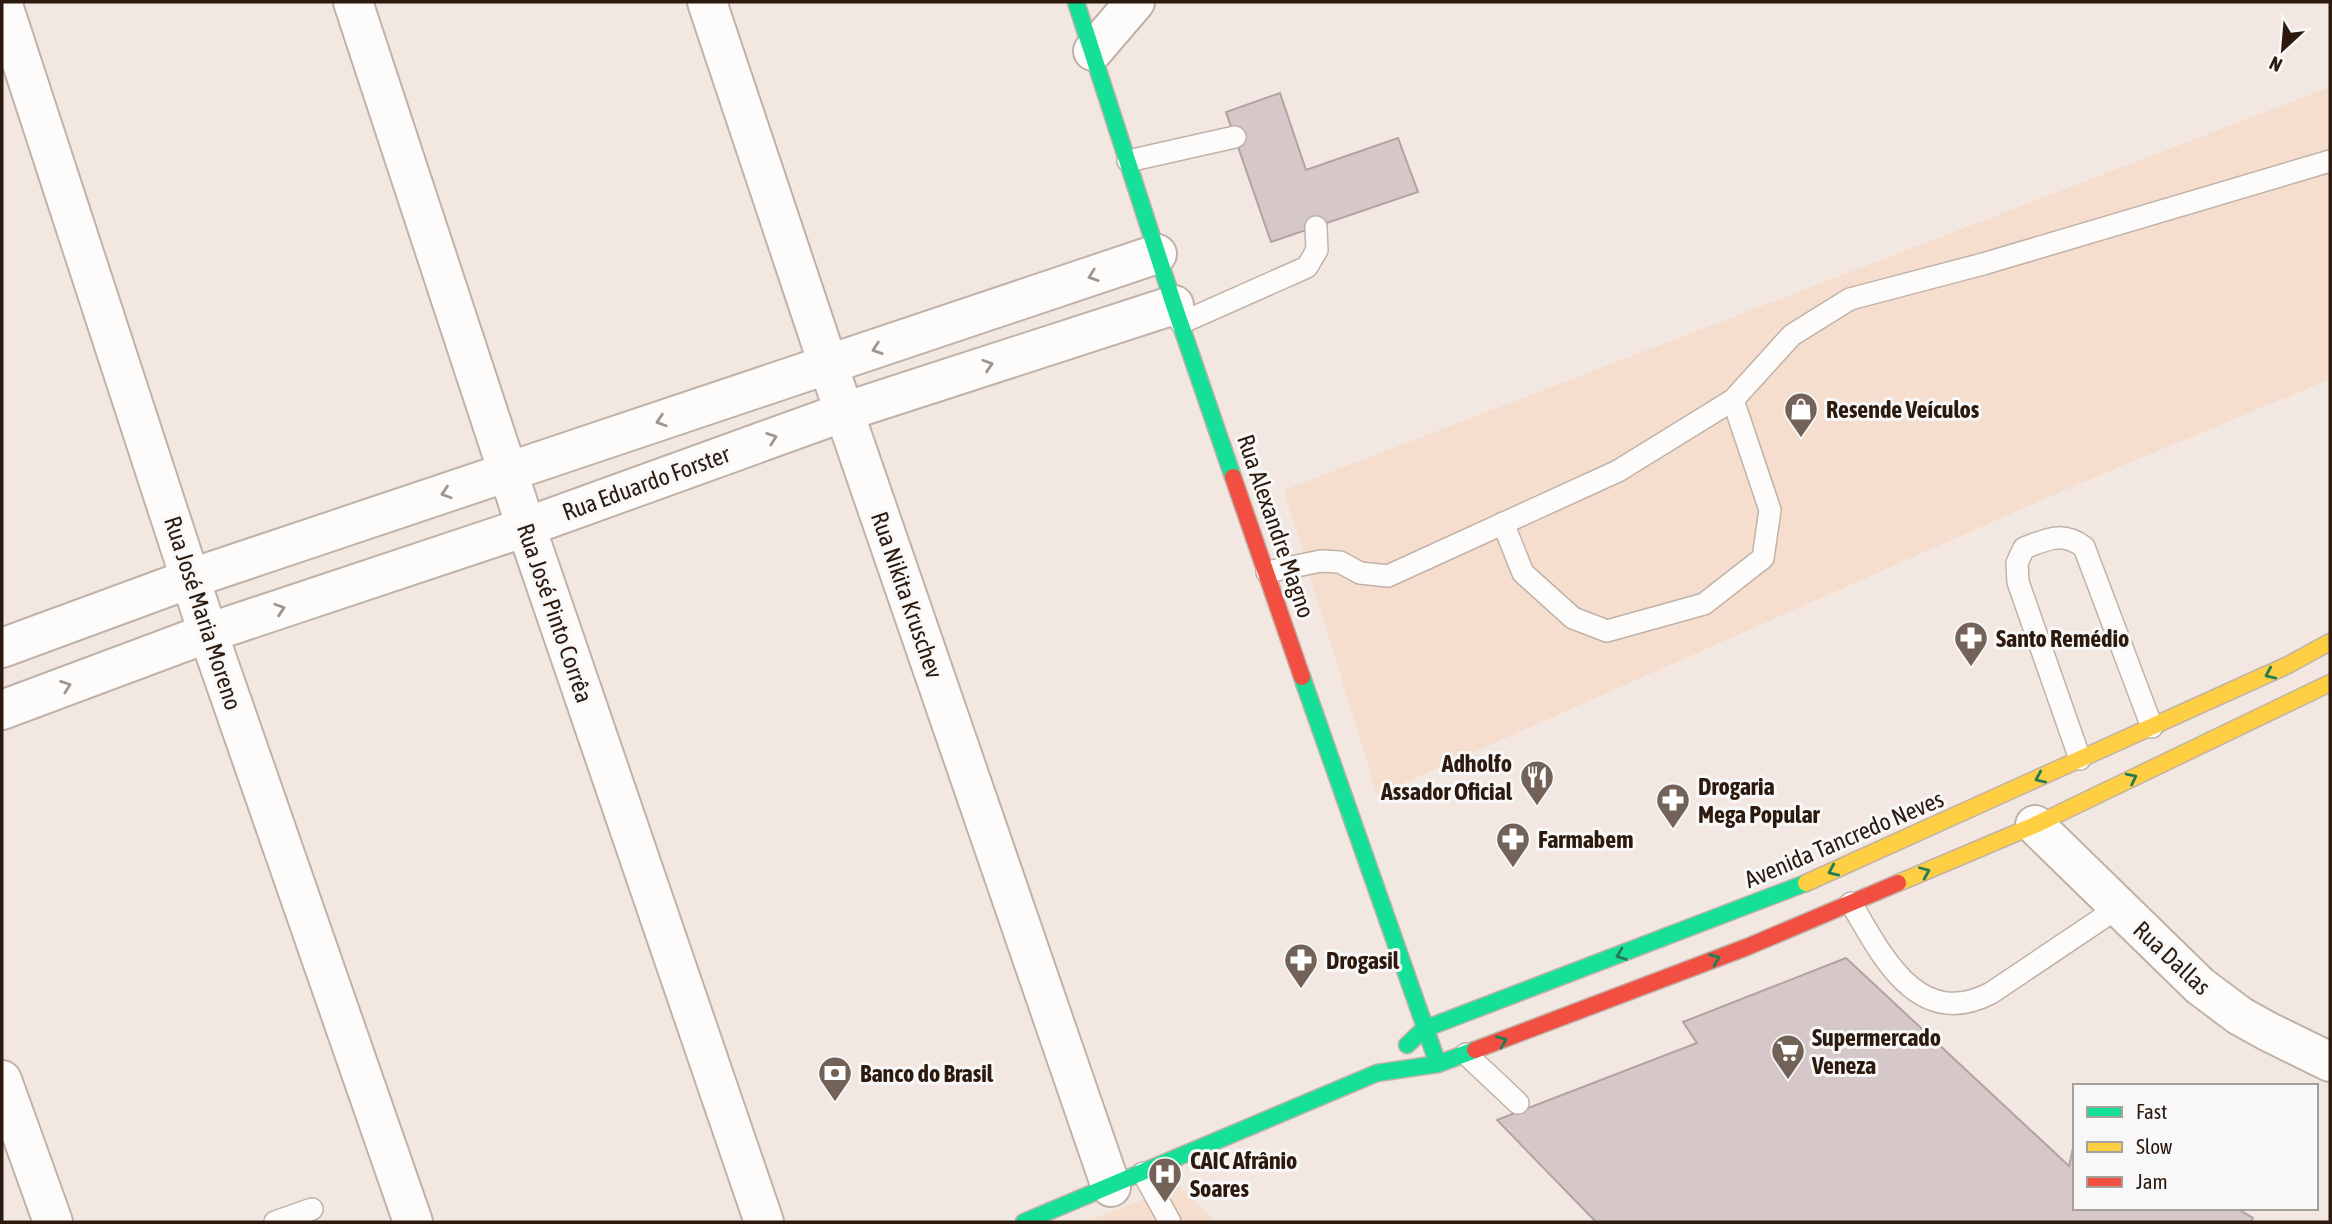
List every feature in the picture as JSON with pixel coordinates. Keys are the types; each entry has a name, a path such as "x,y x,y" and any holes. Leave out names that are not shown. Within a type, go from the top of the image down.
{"main road":[{"name":"Rua Alexandre Magno","path":"1076,2 1177,314 1438,1064"},
{"name":"Avenida Tancredo Neves","path":"1377,1073 1424,1029 1822,877 2288,665 2330,642"},
{"name":"Avenida Tancredo Neves","path":"1024,1222 1053,1217 1127,1180 1377,1073 1438,1064 1747,947 2035,825 2330,683"}],"street":[{"name":"Rua José Maria Moreno","path":"2,2 208,633 412,1222"},
{"name":"Rua José Pinto Corrêa","path":"353,2 526,527 764,1222"},
{"name":"Rua Nikita Kruschev","path":"707,2 844,412 1127,1180"},
{"path":"1093,51 1135,2"},
{"path":"2,648 192,578 1157,254"},
{"name":"Rua Eduardo Forster","path":"2,710 208,633 526,527 844,412 1177,314"},
{"name":"Rua Dallas","path":"2035,825 2200,986 2267,1031 2330,1062"},
{"path":"2,1080 53,1222"}],"lane":[{"path":"1128,161 1235,137"},
{"path":"1267,572 1321,561 1340,562 1360,573 1388,576 1618,471 1733,400 1792,334 1850,299 1983,264 2330,161"},
{"path":"1177,314 1307,267 1317,250 1316,227"},
{"path":"1503,523 1523,573 1573,618 1607,631 1704,604 1763,558 1770,510 1733,400"},
{"path":"2080,759 2018,582 2017,563 2024,548 2051,538 2071,538 2084,547 2152,727"},
{"path":"1851,903 1888,966 1923,997 1938,1003 1974,1002 2119,907"},
{"path":"1466,1054 1518,1103"},
{"path":"1127,1180 1170,1222"},
{"path":"275,1222 312,1209"}],"shaded area":[{"name":"Resende Veículos","path":"2330,87 2330,379 2060,492 1377,795 1284,490"},
{"name":"CAIC Afrânio Soares","path":"1180,1186 1215,1222 1084,1222"}],"building":[{"path":"1280,93 1306,170 1398,138 1418,192 1271,242 1226,112"},
{"name":"Supermercado Veneza","path":"1846,958 2069,1166 2073,1148 2073,1210 2239,1210 2253,1218 2251,1222 1596,1222 1497,1120 1697,1043 1683,1022"}],"traffic: fast":[{"path":"1076,2 1233,477"},
{"path":"1302,677 1438,1064"},
{"path":"1407,1045 1424,1029 1806,883"},
{"path":"1024,1222 1377,1073 1438,1064 1475,1050"}],"traffic: slow":[{"path":"1806,883 2288,665 2330,642"},
{"path":"1898,883 2035,825 2330,683"}],"traffic: jam":[{"path":"1233,477 1302,677"},
{"path":"1475,1050 1747,947 1898,883"}],"place":[{"name":"Resende Veículos","path":"1801,439"},
{"name":"Santo Remédio","path":"1971,668"},
{"name":"Adholfo Assador Oficial","path":"1537,807"},
{"name":"Drogaria Mega Popular","path":"1673,830"},
{"name":"Farmabem","path":"1513,869"},
{"name":"Drogasil","path":"1301,990"},
{"name":"Supermercado Veneza","path":"1788,1081"},
{"name":"Banco do Brasil","path":"835,1103"},
{"name":"CAIC Afrânio Soares","path":"1165,1204"}]}
